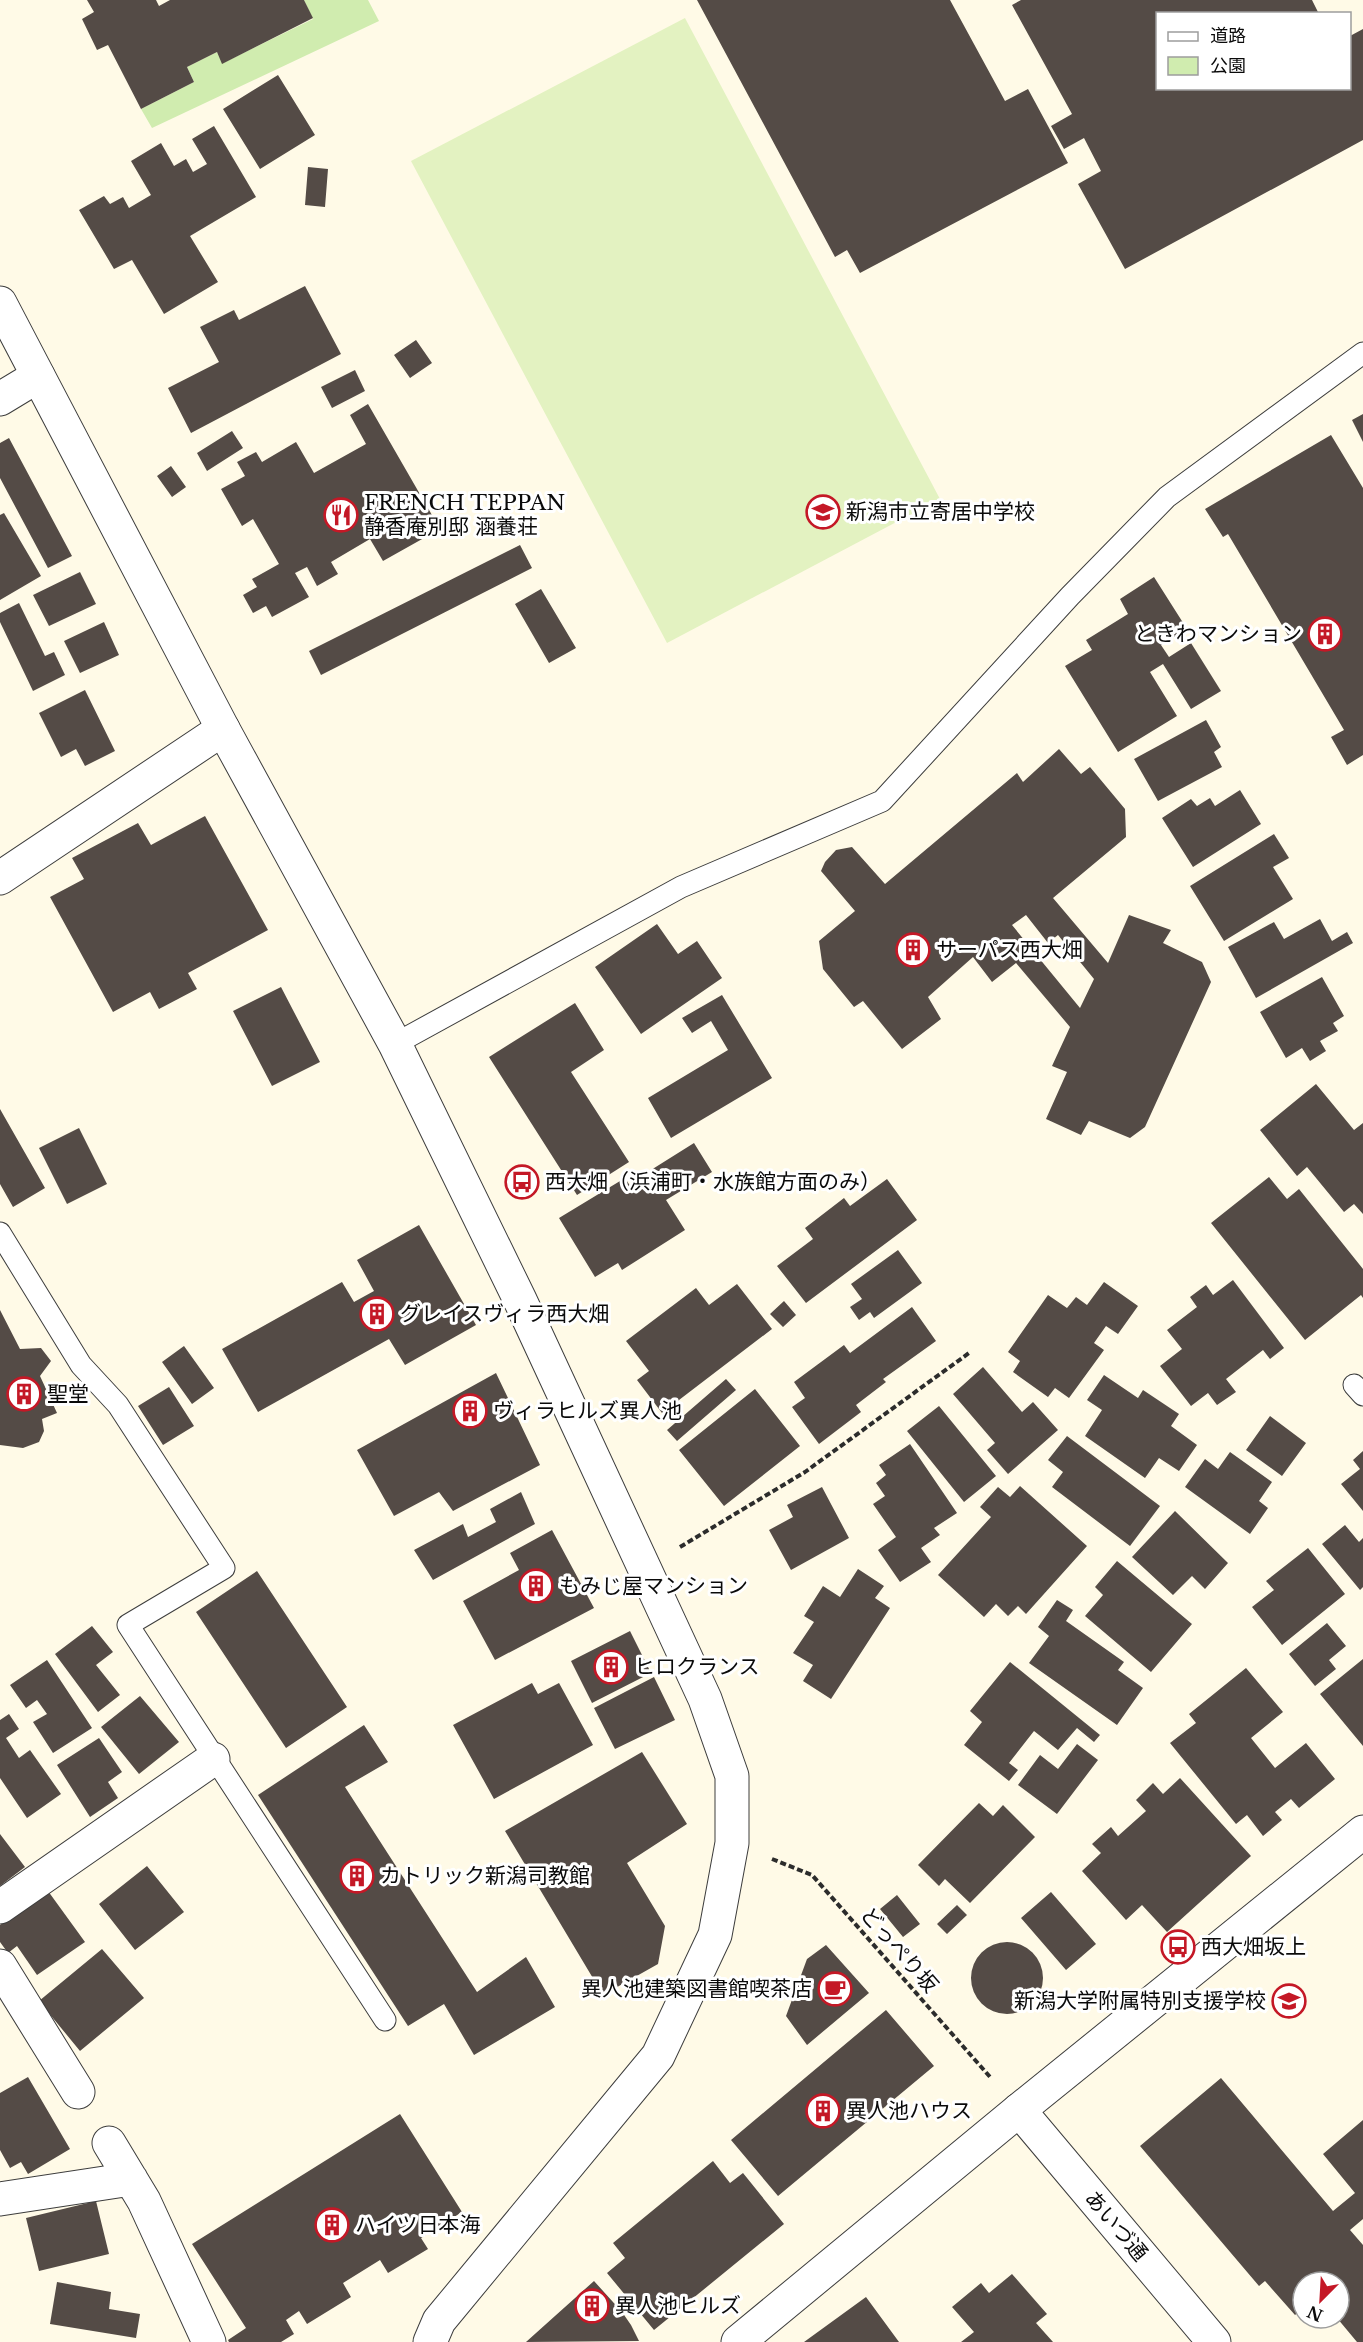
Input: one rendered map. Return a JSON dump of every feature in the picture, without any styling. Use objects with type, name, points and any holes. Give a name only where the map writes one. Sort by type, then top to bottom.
[{"type":"street","points":[[0,303],[223,729],[395,1044],[520,1300],[705,1699],[732,1776],[732,1843],[715,1935],[658,2056],[440,2321],[430,2342]]},
{"type":"street","points":[[0,399],[38,376]]},
{"type":"street","points":[[0,878],[223,729]]},
{"type":"street","points":[[0,1907],[213,1759]]},
{"type":"street","points":[[738,2342],[1019,2110],[1363,1832]]},
{"type":"street","points":[[0,1966],[78,2092]]},
{"type":"street","name":"あいづ通","points":[[1019,2110],[1214,2342]]},
{"type":"street","points":[[109,2143],[144,2201],[209,2342]]},
{"type":"street","points":[[0,2199],[131,2179]]},
{"type":"lane","points":[[395,1044],[681,887],[882,801],[1070,596],[1167,497],[1363,352]]},
{"type":"lane","points":[[0,1233],[81,1365],[118,1405],[224,1568],[128,1625],[213,1759],[386,2020]]},
{"type":"path","points":[[643,1568],[805,1472],[969,1353]]},
{"type":"path","name":"どっぺり坂","points":[[732,1843],[812,1875],[1019,2110]]},
{"type":"green space","points":[[304,0],[368,0],[379,21],[152,128],[141,109],[194,82],[187,67],[217,52],[223,63],[313,19]]},
{"type":"green space","points":[[685,18],[940,499],[667,643],[411,161]]},
{"type":"building","points":[[87,0],[156,0],[159,6],[170,0],[304,0],[313,18],[222,64],[217,52],[187,67],[194,82],[141,109],[108,45],[97,50],[82,19],[94,12]]},
{"type":"building","points":[[697,0],[950,0],[1005,101],[1028,89],[1068,163],[860,273],[847,250],[835,257]]},
{"type":"building","points":[[1021,0],[1312,0],[1318,12],[1156,12],[1156,90],[1351,90],[1351,35],[1363,29],[1363,140],[1125,269],[1078,184],[1101,171],[1084,138],[1064,149],[1051,126],[1072,114],[1012,5]]},
{"type":"building","points":[[278,75],[315,135],[260,169],[223,109]]},
{"type":"building","points":[[214,126],[256,197],[190,236],[218,282],[164,314],[132,260],[114,269],[79,210],[104,196],[110,204],[123,197],[129,208],[151,195],[131,161],[161,143],[174,166],[186,159],[193,172],[207,164],[192,139]]},
{"type":"building","points":[[308,167],[328,169],[325,207],[305,205]]},
{"type":"building","points":[[305,286],[341,354],[191,433],[168,388],[219,362],[200,327],[234,310],[239,320]]},
{"type":"building","points":[[416,340],[432,363],[410,378],[394,355]]},
{"type":"building","points":[[355,370],[365,391],[332,408],[321,387]]},
{"type":"building","points":[[368,404],[440,529],[383,561],[370,539],[331,562],[338,574],[317,586],[307,567],[295,573],[309,597],[272,617],[266,606],[253,613],[243,595],[257,587],[252,579],[279,564],[253,519],[242,526],[221,489],[245,476],[237,462],[256,452],[262,462],[296,442],[314,473],[366,444],[350,415]]},
{"type":"building","points":[[1363,414],[1363,442],[1352,420]]},
{"type":"building","points":[[232,431],[243,448],[207,471],[197,453]]},
{"type":"building","name":"ときわマンション","points":[[1331,435],[1363,488],[1363,755],[1347,765],[1331,737],[1344,730],[1228,534],[1223,537],[1205,509]]},
{"type":"building","points":[[9,438],[72,556],[48,568],[0,478],[0,443]]},
{"type":"building","points":[[171,466],[186,487],[172,497],[157,476]]},
{"type":"building","points":[[4,513],[41,576],[0,600],[0,515]]},
{"type":"building","points":[[520,545],[532,568],[321,675],[309,651]]},
{"type":"building","points":[[80,572],[96,604],[49,626],[33,595]]},
{"type":"building","points":[[1154,577],[1187,629],[1161,645],[1169,657],[1191,643],[1221,691],[1191,709],[1163,664],[1150,672],[1177,716],[1118,752],[1065,666],[1092,650],[1086,640],[1128,614],[1120,599]]},
{"type":"building","points":[[541,589],[576,648],[549,663],[515,604]]},
{"type":"building","points":[[19,603],[45,656],[54,652],[65,675],[33,691],[0,622],[0,613]]},
{"type":"building","points":[[104,622],[119,655],[80,673],[64,641]]},
{"type":"building","points":[[85,690],[115,751],[85,766],[76,749],[61,757],[39,713]]},
{"type":"building","points":[[1206,720],[1221,747],[1214,752],[1222,767],[1158,801],[1134,759]]},
{"type":"building","name":"サーパス西大畑","points":[[1059,749],[1081,774],[1090,767],[1125,809],[1126,837],[1053,898],[1108,963],[1129,915],[1171,930],[1163,943],[1202,962],[1211,982],[1145,1127],[1130,1138],[1089,1121],[1081,1135],[1046,1119],[1067,1072],[1052,1066],[1070,1027],[1016,963],[992,982],[973,957],[928,997],[941,1019],[902,1049],[863,1001],[854,1007],[823,969],[819,941],[855,911],[821,871],[825,862],[836,850],[852,847],[885,884],[1017,773],[1023,782]],"holes":[[[1026,915],[1048,943],[1058,935],[1094,979],[1080,1008],[1012,925]]]},
{"type":"building","points":[[1240,790],[1261,824],[1193,867],[1162,818],[1191,799],[1197,806],[1210,798],[1215,806]]},
{"type":"building","points":[[205,816],[268,930],[188,973],[197,989],[159,1009],[150,992],[113,1012],[50,897],[84,879],[72,858],[138,823],[151,845]]},
{"type":"building","points":[[1274,834],[1289,858],[1273,867],[1293,899],[1224,941],[1190,886]]},
{"type":"building","points":[[1320,919],[1332,941],[1347,932],[1353,943],[1256,998],[1228,947],[1274,922],[1284,939]]},
{"type":"building","points":[[657,924],[678,954],[697,941],[722,978],[641,1034],[595,967]]},
{"type":"building","points":[[1322,977],[1344,1016],[1333,1023],[1338,1031],[1320,1041],[1326,1051],[1310,1061],[1302,1048],[1286,1058],[1260,1012]]},
{"type":"building","points":[[281,987],[320,1062],[272,1086],[233,1011]]},
{"type":"building","points":[[722,995],[772,1078],[671,1138],[648,1098],[728,1050],[711,1021],[692,1033],[682,1018]]},
{"type":"building","points":[[575,1003],[604,1050],[571,1072],[629,1162],[577,1195],[489,1057]]},
{"type":"building","points":[[1316,1084],[1354,1130],[1363,1123],[1363,1214],[1354,1204],[1344,1212],[1307,1167],[1297,1176],[1260,1130]]},
{"type":"building","points":[[0,1109],[45,1188],[13,1207],[0,1184]]},
{"type":"building","points":[[79,1128],[107,1184],[67,1204],[39,1148]]},
{"type":"building","points":[[694,1143],[712,1172],[666,1200],[685,1230],[622,1270],[618,1263],[595,1277],[559,1218],[625,1178],[634,1192],[656,1178],[651,1170]]},
{"type":"building","points":[[1269,1177],[1287,1199],[1299,1189],[1363,1269],[1363,1298],[1361,1295],[1305,1340],[1211,1223]]},
{"type":"building","points":[[887,1179],[917,1220],[806,1303],[777,1266],[813,1239],[805,1228],[844,1198],[850,1206]]},
{"type":"building","name":"グレイスヴィラ西大畑","points":[[419,1225],[476,1325],[405,1365],[389,1339],[258,1412],[222,1349],[342,1282],[354,1302],[374,1291],[357,1260]]},
{"type":"building","points":[[898,1250],[922,1283],[874,1318],[870,1312],[859,1320],[850,1307],[862,1299],[851,1284]]},
{"type":"building","points":[[1233,1280],[1284,1348],[1270,1359],[1263,1350],[1226,1379],[1236,1392],[1217,1405],[1208,1393],[1191,1406],[1160,1366],[1182,1349],[1167,1330],[1197,1307],[1190,1297],[1206,1285],[1213,1295]]},
{"type":"building","points":[[1104,1282],[1138,1306],[1118,1334],[1106,1326],[1094,1343],[1104,1350],[1069,1398],[1055,1388],[1048,1397],[1013,1372],[1020,1361],[1008,1352],[1048,1295],[1067,1308],[1076,1297],[1087,1305]]},
{"type":"building","points":[[737,1284],[772,1329],[662,1413],[637,1380],[649,1371],[626,1341],[696,1288],[709,1305]]},
{"type":"building","points":[[784,1301],[796,1315],[783,1327],[770,1314]]},
{"type":"building","points":[[912,1307],[936,1341],[883,1379],[886,1382],[856,1405],[861,1412],[819,1444],[792,1407],[805,1398],[794,1382],[844,1345],[850,1353]]},
{"type":"building","name":"聖堂","points":[[0,1310],[20,1349],[41,1348],[51,1361],[40,1376],[57,1413],[42,1419],[44,1431],[39,1442],[23,1448],[0,1445]]},
{"type":"building","points":[[184,1346],[214,1388],[192,1404],[162,1362]]},
{"type":"building","points":[[983,1367],[1022,1412],[1033,1402],[1058,1430],[1008,1474],[987,1450],[995,1443],[953,1394]]},
{"type":"building","name":"ヴィラヒルズ異人池","points":[[496,1373],[540,1465],[453,1511],[439,1492],[394,1516],[357,1450]]},
{"type":"building","points":[[1104,1375],[1138,1398],[1143,1390],[1179,1414],[1171,1426],[1197,1445],[1179,1471],[1159,1458],[1145,1478],[1085,1436],[1102,1410],[1087,1400]]},
{"type":"building","points":[[726,1379],[736,1390],[677,1441],[667,1430]]},
{"type":"building","points":[[169,1387],[194,1426],[163,1445],[138,1406]]},
{"type":"building","points":[[755,1389],[800,1446],[724,1506],[679,1450]]},
{"type":"building","points":[[939,1406],[996,1476],[964,1502],[907,1431]]},
{"type":"building","points":[[1270,1416],[1306,1443],[1282,1476],[1246,1450]]},
{"type":"building","points":[[1067,1436],[1160,1506],[1130,1546],[1052,1487],[1063,1472],[1048,1460]]},
{"type":"building","points":[[910,1444],[957,1513],[934,1528],[940,1535],[921,1548],[931,1562],[900,1582],[878,1550],[896,1537],[873,1504],[885,1496],[876,1483],[886,1475],[879,1465]]},
{"type":"building","points":[[1363,1451],[1363,1511],[1341,1484],[1360,1469],[1353,1460]]},
{"type":"building","points":[[1230,1452],[1272,1482],[1259,1501],[1268,1508],[1250,1534],[1185,1487],[1205,1459],[1218,1469]]},
{"type":"building","points":[[1020,1486],[1087,1546],[1026,1614],[1018,1606],[1008,1616],[996,1604],[984,1617],[938,1575],[991,1517],[980,1507],[998,1487],[1010,1497]]},
{"type":"building","points":[[822,1487],[849,1538],[791,1570],[769,1530],[793,1517],[787,1505]]},
{"type":"building","points":[[521,1492],[535,1524],[433,1580],[414,1550],[463,1524],[468,1537],[496,1522],[490,1509]]},
{"type":"building","points":[[1175,1511],[1228,1563],[1205,1589],[1192,1576],[1173,1595],[1132,1557]]},
{"type":"building","points":[[1345,1525],[1359,1542],[1363,1538],[1363,1587],[1360,1590],[1322,1544]]},
{"type":"building","name":"もみじ屋マンション","points":[[552,1530],[594,1608],[495,1660],[463,1601],[519,1570],[510,1553]]},
{"type":"building","points":[[1308,1548],[1345,1594],[1282,1645],[1252,1607],[1274,1590],[1266,1581]]},
{"type":"building","points":[[1117,1561],[1192,1624],[1151,1672],[1085,1616],[1103,1595],[1095,1587]]},
{"type":"building","points":[[858,1569],[884,1586],[875,1598],[890,1608],[831,1699],[803,1681],[813,1665],[793,1653],[814,1622],[804,1616],[823,1586],[840,1597]]},
{"type":"building","points":[[257,1571],[347,1707],[286,1748],[196,1612]]},
{"type":"building","points":[[1057,1600],[1073,1610],[1066,1621],[1124,1662],[1118,1670],[1143,1688],[1117,1725],[1029,1663],[1049,1636],[1038,1627]]},
{"type":"building","points":[[1327,1623],[1346,1646],[1329,1660],[1336,1669],[1315,1686],[1289,1654]]},
{"type":"building","points":[[92,1626],[113,1652],[96,1665],[120,1695],[98,1712],[55,1654]]},
{"type":"building","name":"ヒロクランス","points":[[630,1631],[651,1673],[592,1703],[571,1661]]},
{"type":"building","points":[[1363,1659],[1363,1746],[1320,1694]]},
{"type":"building","points":[[47,1660],[92,1728],[53,1753],[33,1722],[47,1714],[37,1700],[26,1708],[10,1685]]},
{"type":"building","points":[[1010,1662],[1100,1735],[1094,1742],[1077,1728],[1058,1750],[1034,1731],[1009,1763],[1018,1770],[1009,1781],[964,1745],[982,1722],[970,1711]]},
{"type":"building","points":[[1246,1668],[1283,1712],[1251,1738],[1275,1768],[1306,1743],[1335,1779],[1299,1808],[1291,1799],[1275,1812],[1282,1820],[1263,1836],[1247,1815],[1236,1824],[1170,1743],[1196,1723],[1189,1714]]},
{"type":"building","points":[[654,1677],[675,1720],[615,1749],[594,1708]]},
{"type":"building","points":[[532,1683],[538,1694],[559,1683],[593,1745],[494,1799],[453,1725]]},
{"type":"building","points":[[140,1696],[179,1742],[139,1774],[101,1727]]},
{"type":"building","points":[[9,1714],[19,1729],[6,1738],[19,1758],[30,1750],[61,1794],[27,1818],[0,1778],[0,1720]]},
{"type":"building","name":"カトリック新潟司教館","points":[[364,1725],[388,1762],[345,1787],[477,1992],[526,1957],[555,2007],[474,2055],[444,2004],[408,2026],[258,1795]]},
{"type":"building","points":[[99,1738],[122,1772],[108,1782],[118,1798],[90,1817],[57,1765]]},
{"type":"building","points":[[1077,1744],[1098,1760],[1057,1814],[1018,1785],[1040,1755],[1058,1769]]},
{"type":"building","points":[[642,1752],[687,1824],[627,1863],[665,1926],[658,1964],[603,1995],[505,1831]]},
{"type":"building","points":[[1180,1778],[1251,1856],[1167,1932],[1142,1905],[1126,1920],[1082,1871],[1101,1853],[1092,1844],[1111,1827],[1118,1836],[1146,1811],[1136,1800],[1153,1783],[1163,1794]]},
{"type":"building","points":[[979,1803],[993,1816],[1003,1805],[1035,1837],[970,1903],[945,1879],[939,1886],[918,1865]]},
{"type":"building","points":[[0,1834],[25,1867],[0,1886]]},
{"type":"building","points":[[147,1866],[184,1912],[135,1950],[99,1904]]},
{"type":"building","points":[[48,1891],[85,1942],[37,1975],[17,1946],[8,1953],[0,1942],[0,1925]]},
{"type":"building","points":[[1051,1892],[1096,1944],[1066,1970],[1021,1918]]},
{"type":"building","points":[[897,1895],[920,1924],[903,1937],[880,1909]]},
{"type":"building","points":[[957,1905],[967,1915],[947,1934],[937,1924]]},
{"type":"building","points":[[1007,1942],[1027,1948],[1037,1958],[1043,1978],[1037,1998],[1027,2008],[1007,2014],[987,2008],[977,1998],[971,1978],[977,1958],[987,1948]]},
{"type":"building","points":[[826,1945],[869,1993],[807,2045],[786,2016],[807,1959]]},
{"type":"building","points":[[102,1949],[144,1998],[80,2051],[39,2001]]},
{"type":"building","name":"異人池ハウス","points":[[886,2010],[934,2066],[778,2196],[731,2140]]},
{"type":"building","points":[[28,2077],[70,2149],[28,2174],[21,2162],[10,2168],[0,2150],[0,2093]]},
{"type":"building","points":[[1221,2078],[1333,2211],[1355,2193],[1323,2154],[1363,2120],[1363,2219],[1350,2230],[1363,2245],[1363,2342],[1357,2342],[1347,2330],[1351,2330],[1351,2270],[1291,2270],[1291,2310],[1265,2281],[1259,2286],[1140,2146]]},
{"type":"building","name":"ハイツ日本海","points":[[400,2114],[462,2212],[421,2238],[428,2249],[388,2273],[380,2260],[343,2283],[351,2297],[307,2324],[299,2311],[286,2320],[294,2334],[281,2342],[229,2342],[228,2340],[246,2328],[192,2244]]},
{"type":"building","points":[[713,2161],[730,2183],[743,2173],[784,2224],[654,2330],[607,2273],[625,2258],[613,2243]]},
{"type":"building","points":[[96,2201],[109,2254],[39,2271],[26,2218]]},
{"type":"building","points":[[1012,2274],[1047,2314],[1036,2323],[1053,2342],[961,2342],[974,2332],[952,2307],[981,2283],[989,2293]]},
{"type":"building","name":"異人池ヒルズ","points":[[594,2281],[622,2312],[639,2341],[526,2342]]},
{"type":"building","points":[[57,2282],[111,2292],[109,2309],[140,2314],[136,2338],[50,2324]]},
{"type":"building","points":[[866,2297],[899,2342],[804,2342]]},
{"type":"place","name":"新潟市立寄居中学校","points":[[823,512]]},
{"type":"place","name":"FRENCH TEPPAN 静香庵別邸 涵養荘","points":[[341,515]]},
{"type":"place","name":"ときわマンション","points":[[1325,634]]},
{"type":"place","name":"サーパス西大畑","points":[[913,950]]},
{"type":"place","name":"西大畑（浜浦町・水族館方面のみ）","points":[[522,1182]]},
{"type":"place","name":"グレイスヴィラ西大畑","points":[[377,1314]]},
{"type":"place","name":"聖堂","points":[[24,1394]]},
{"type":"place","name":"ヴィラヒルズ異人池","points":[[470,1411]]},
{"type":"place","name":"もみじ屋マンション","points":[[536,1586]]},
{"type":"place","name":"ヒロクランス","points":[[611,1667]]},
{"type":"place","name":"カトリック新潟司教館","points":[[357,1876]]},
{"type":"place","name":"西大畑坂上","points":[[1178,1947]]},
{"type":"place","name":"異人池建築図書館喫茶店","points":[[835,1989]]},
{"type":"place","name":"新潟大学附属特別支援学校","points":[[1289,2001]]},
{"type":"place","name":"異人池ハウス","points":[[823,2111]]},
{"type":"place","name":"ハイツ日本海","points":[[332,2225]]},
{"type":"place","name":"異人池ヒルズ","points":[[592,2306]]}]
